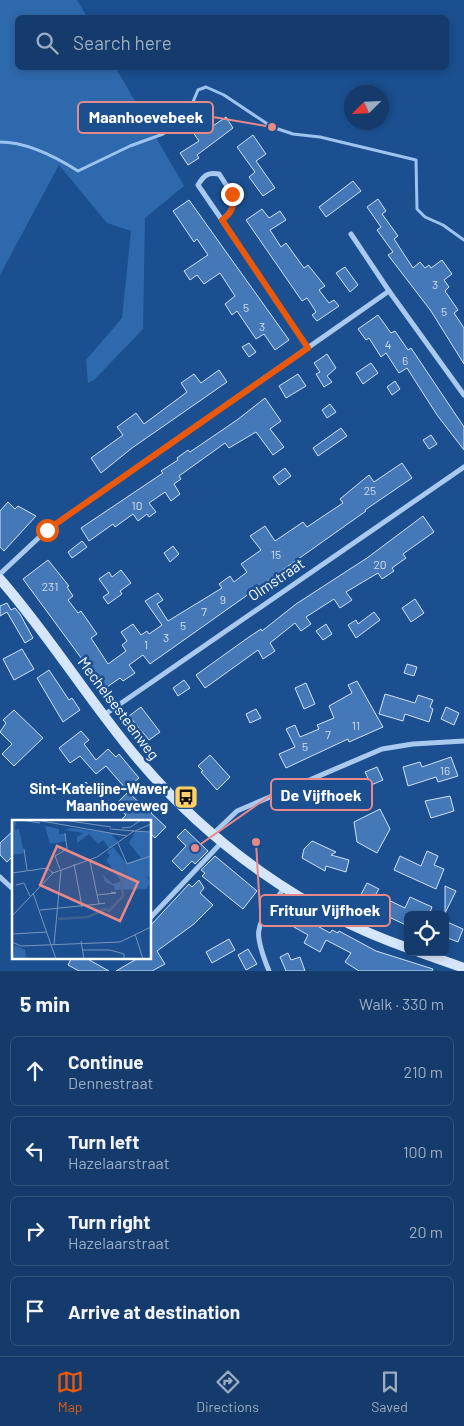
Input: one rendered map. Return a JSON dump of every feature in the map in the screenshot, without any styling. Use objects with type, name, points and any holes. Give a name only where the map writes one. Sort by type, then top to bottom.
[{"type":"main road","name":"Mechelsesteenweg","points":[[0,579],[32,615],[137,758],[173,798],[213,834],[285,887],[354,926],[378,938],[404,947]]},
{"type":"main road","points":[[430,956],[464,968]]},
{"type":"street","points":[[222,220],[230,214],[234,203],[232,194],[219,174],[210,173],[202,177],[198,184],[222,220],[308,348]]},
{"type":"street","points":[[351,234],[389,291],[464,395]]},
{"type":"street","points":[[0,574],[47,530],[389,291]]},
{"type":"street","name":"Olmstraat","points":[[104,715],[464,467]]},
{"type":"street","points":[[213,834],[237,811],[382,749],[413,744],[464,741]]},
{"type":"street","points":[[151,917],[222,841]]},
{"type":"street","points":[[0,876],[12,888]]},
{"type":"street","points":[[268,971],[257,943],[257,929],[285,887]]},
{"type":"shaded area","points":[[0,0],[77,0],[86,15],[15,15],[15,70],[117,70],[184,186],[145,218],[143,329],[95,379],[88,383],[86,360],[122,318],[131,231],[107,223],[59,165],[0,275]]},
{"type":"building","points":[[191,116],[200,129],[207,124],[210,128],[226,117],[233,128],[197,155],[199,158],[188,165],[180,153],[199,141],[190,128],[187,130],[181,122]]},
{"type":"building","points":[[253,135],[266,154],[256,161],[275,188],[263,196],[249,177],[255,172],[237,147]]},
{"type":"building","points":[[353,181],[361,191],[326,217],[319,207]]},
{"type":"building","points":[[378,199],[386,211],[382,214],[398,236],[394,239],[413,268],[420,262],[425,268],[429,265],[431,268],[442,260],[452,274],[444,280],[449,287],[445,291],[458,310],[454,313],[464,328],[464,364],[431,311],[388,255],[393,252],[377,230],[381,227],[367,207]]},
{"type":"building","points":[[189,200],[289,340],[275,350],[264,334],[256,339],[237,311],[232,315],[225,304],[235,296],[220,273],[204,284],[197,275],[190,280],[184,271],[208,255],[197,239],[194,242],[173,211]]},
{"type":"building","points":[[262,209],[269,218],[280,211],[286,220],[270,230],[281,247],[286,243],[304,268],[308,265],[325,286],[319,290],[329,303],[334,300],[339,306],[317,321],[312,315],[316,312],[307,298],[302,301],[246,220]]},
{"type":"building","points":[[345,267],[358,285],[350,292],[336,273]]},
{"type":"building","points":[[378,315],[391,333],[395,331],[408,350],[411,348],[464,427],[464,450],[437,415],[407,368],[399,373],[386,353],[381,357],[369,338],[366,340],[358,329]]},
{"type":"building","points":[[249,343],[256,352],[249,357],[242,347]]},
{"type":"building","points":[[327,354],[336,368],[327,376],[332,382],[324,387],[316,374],[320,372],[314,363]]},
{"type":"building","points":[[371,363],[378,373],[363,384],[356,373]]},
{"type":"building","points":[[219,370],[227,382],[132,448],[101,473],[91,458],[123,435],[117,427],[136,413],[144,424],[187,392],[181,383],[194,374],[201,383]]},
{"type":"building","points":[[298,374],[306,386],[286,398],[279,386]]},
{"type":"building","points":[[395,381],[400,389],[392,395],[387,387]]},
{"type":"building","points":[[265,398],[281,421],[270,429],[284,447],[273,455],[256,432],[229,448],[225,443],[179,476],[181,479],[174,484],[180,494],[171,501],[165,492],[149,503],[156,512],[149,517],[147,514],[138,521],[133,514],[115,527],[113,524],[89,541],[81,528],[163,473],[161,471],[178,460],[177,458],[188,450],[190,452],[237,420]]},
{"type":"building","points":[[330,404],[336,412],[327,418],[322,410]]},
{"type":"building","points":[[341,428],[347,436],[318,456],[313,448]]},
{"type":"building","points":[[431,435],[437,444],[429,449],[423,440]]},
{"type":"building","points":[[402,463],[412,478],[150,664],[143,655],[129,665],[135,673],[123,681],[120,678],[104,689],[23,579],[48,560],[69,586],[67,587],[73,596],[68,600],[78,613],[81,611],[97,634],[91,638],[108,664],[126,651],[122,645],[127,641],[121,632],[133,624],[141,635],[147,631],[149,634],[162,625],[145,601],[158,593],[163,600],[157,604],[168,621],[222,588],[219,584],[230,576],[234,582],[247,572],[241,564],[261,550],[250,536],[265,526],[275,541],[303,522],[307,527],[343,503],[340,499],[369,475],[374,482]]},
{"type":"building","points":[[285,468],[291,476],[279,485],[273,477]]},
{"type":"building","points":[[8,502],[15,509],[18,506],[36,516],[4,551],[0,547],[0,511]]},
{"type":"building","points":[[423,516],[434,532],[403,554],[406,558],[392,568],[394,571],[382,579],[378,573],[346,592],[352,600],[340,608],[334,599],[306,617],[311,624],[301,631],[295,623],[270,643],[275,651],[263,659],[258,650],[205,688],[196,675],[261,629],[262,631],[296,604],[367,558]]},
{"type":"building","points":[[82,541],[87,547],[72,558],[68,552]]},
{"type":"building","points":[[173,546],[179,554],[170,562],[164,553]]},
{"type":"building","points":[[121,570],[131,583],[120,591],[122,594],[108,604],[103,597],[109,593],[99,579],[109,572],[112,577]]},
{"type":"building","points":[[415,599],[424,613],[411,622],[402,608]]},
{"type":"building","points":[[7,603],[11,610],[15,608],[20,614],[33,638],[25,643],[7,612],[0,616],[0,606]]},
{"type":"building","points":[[374,612],[380,620],[356,638],[348,625],[356,620],[358,624]]},
{"type":"building","points":[[326,624],[332,634],[323,640],[316,631]]},
{"type":"building","points":[[22,649],[34,669],[14,680],[3,659]]},
{"type":"building","points":[[407,664],[417,667],[414,676],[404,673]]},
{"type":"building","points":[[49,670],[69,700],[72,698],[80,710],[63,722],[37,678]]},
{"type":"building","points":[[184,680],[190,688],[178,696],[173,688]]},
{"type":"building","points":[[357,681],[383,727],[349,742],[348,739],[286,768],[279,754],[295,747],[286,729],[295,725],[300,737],[319,729],[317,725],[334,718],[329,706],[352,693],[348,685]]},
{"type":"building","points":[[306,683],[315,704],[304,709],[295,688]]},
{"type":"building","points":[[385,694],[415,703],[418,695],[433,700],[430,707],[433,709],[429,722],[405,714],[403,721],[379,714]]},
{"type":"building","points":[[141,707],[160,732],[149,740],[129,716]]},
{"type":"building","points":[[446,707],[459,713],[454,725],[441,719]]},
{"type":"building","points":[[256,709],[261,718],[250,723],[246,714]]},
{"type":"building","points":[[14,710],[43,738],[14,766],[2,754],[12,744],[0,732],[6,723],[3,720]]},
{"type":"building","points":[[81,731],[89,740],[84,744],[96,760],[108,749],[116,757],[119,754],[139,778],[126,789],[106,766],[96,774],[80,756],[70,763],[59,748]]},
{"type":"building","points":[[210,755],[230,777],[217,790],[198,766]]},
{"type":"building","points":[[451,757],[458,776],[438,782],[436,777],[408,786],[403,767],[420,762],[422,767]]},
{"type":"building","points":[[377,767],[383,780],[371,785],[365,772]]},
{"type":"building","points":[[86,782],[92,789],[84,795],[79,788]]},
{"type":"building","points":[[128,792],[145,808],[148,804],[154,810],[151,813],[166,827],[155,838],[151,834],[151,820],[121,820],[126,815],[115,805]]},
{"type":"building","points":[[450,796],[454,811],[431,818],[425,801]]},
{"type":"building","points":[[380,809],[390,829],[377,853],[357,842],[354,822]]},
{"type":"building","points":[[185,829],[208,851],[195,864],[192,861],[182,871],[172,861],[186,846],[177,837]]},
{"type":"building","points":[[12,832],[12,857],[7,862],[0,855],[0,843]]},
{"type":"building","points":[[312,841],[336,852],[331,855],[349,860],[346,872],[326,866],[325,871],[302,858],[304,849]]},
{"type":"building","points":[[427,851],[438,856],[434,865],[444,869],[436,889],[394,870],[400,856],[421,866]]},
{"type":"building","points":[[215,856],[257,891],[243,909],[202,876],[205,873],[201,870]]},
{"type":"building","points":[[199,880],[204,888],[200,893],[213,905],[194,924],[157,951],[165,964],[152,971],[116,971],[138,958],[151,958],[151,925],[189,884],[192,887]]},
{"type":"building","points":[[367,883],[379,889],[376,894],[405,908],[410,897],[432,907],[430,911],[404,911],[404,924],[357,902]]},
{"type":"building","points":[[445,886],[456,891],[445,911]]},
{"type":"building","points":[[284,900],[303,911],[301,913],[316,921],[314,924],[330,933],[332,930],[338,933],[339,931],[376,951],[433,969],[432,971],[359,971],[345,962],[351,953],[326,940],[320,952],[304,943],[308,935],[287,923],[289,919],[277,912]]},
{"type":"building","points":[[449,923],[463,929],[458,942],[449,939]]},
{"type":"building","points":[[229,939],[235,950],[212,963],[206,952]]},
{"type":"building","points":[[248,949],[257,964],[246,970],[238,955]]},
{"type":"building","points":[[288,953],[291,960],[300,957],[305,971],[286,971],[280,957]]},
{"type":"building","points":[[72,958],[86,958],[109,971],[79,971],[68,965]]},
{"type":"waterway","points":[[0,142],[31,147],[78,171],[130,146],[163,134],[187,116],[198,90],[206,87],[224,95],[272,127],[293,134],[320,137],[416,160],[417,209],[425,217],[443,225],[464,240]]},
{"type":"place","name":"Maanhoevebeek","points":[[272,127]]},
{"type":"place","name":"Sint-Katelijne-Waver Maanhoeveweg","points":[[186,797]]},
{"type":"place","name":"Frituur Vijfhoek","points":[[256,842]]},
{"type":"place","name":"De Vijfhoek","points":[[195,848]]},
{"type":"route","points":[[47,530],[308,348],[222,220],[230,214],[234,203],[232,194]]}]
